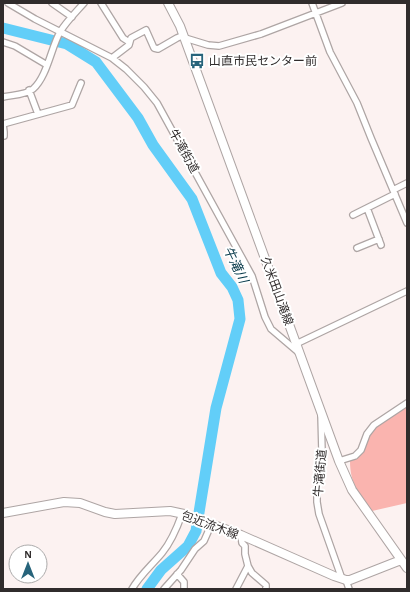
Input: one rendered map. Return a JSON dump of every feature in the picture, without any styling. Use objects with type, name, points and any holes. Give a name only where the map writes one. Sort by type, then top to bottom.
[{"type":"street","name":"牛滝街道","points":[[8,3],[60,33],[112,58],[126,69],[144,87],[157,103],[252,276],[265,317],[271,329],[300,354]]},
{"type":"street","points":[[52,3],[72,17]]},
{"type":"street","points":[[3,97],[33,89],[47,65],[60,33],[84,3]]},
{"type":"street","points":[[100,3],[123,38],[129,42]]},
{"type":"street","name":"久米田山滝線","points":[[168,3],[177,18],[339,461],[352,490],[404,559],[407,568]]},
{"type":"street","points":[[312,3],[330,52],[355,97],[407,223]]},
{"type":"street","points":[[112,58],[128,45],[131,38],[146,30],[154,48],[158,49],[177,38],[184,37],[208,45],[219,46],[316,14],[342,3]]},
{"type":"street","points":[[3,42],[15,46],[47,65]]},
{"type":"street","points":[[4,136],[3,124],[72,105],[81,83]]},
{"type":"street","points":[[29,90],[38,114]]},
{"type":"street","points":[[353,215],[407,183]]},
{"type":"street","points":[[357,248],[380,242],[367,208]]},
{"type":"street","points":[[296,344],[407,291]]},
{"type":"street","points":[[339,461],[355,456],[361,450],[367,434],[374,425],[407,403]]},
{"type":"street","name":"牛滝街道","points":[[321,411],[322,452],[317,478],[317,502],[319,514],[346,585]]},
{"type":"street","name":"包近流木線","points":[[3,513],[56,502],[72,502],[115,514],[170,511],[186,515],[241,535],[346,585]]},
{"type":"street","points":[[132,589],[162,553],[186,515]]},
{"type":"street","points":[[164,589],[187,562],[195,549],[204,541],[209,524]]},
{"type":"street","points":[[241,535],[242,543],[245,546],[248,566],[252,573],[266,585],[266,589]]},
{"type":"street","points":[[346,585],[355,578],[404,559]]},
{"type":"street","points":[[236,589],[248,566]]},
{"type":"street","points":[[177,574],[184,582],[184,589]]},
{"type":"shaded area","points":[[407,406],[407,503],[372,511],[356,488],[350,469],[350,461],[357,457],[374,428]]},
{"type":"waterway","name":"牛滝川","points":[[3,28],[67,44],[96,62],[138,118],[153,145],[192,199],[221,273],[232,287],[238,300],[240,319],[216,408],[196,531],[188,546],[161,570],[147,589]]},
{"type":"place","name":"山直市民センター前","points":[[197,61]]}]
